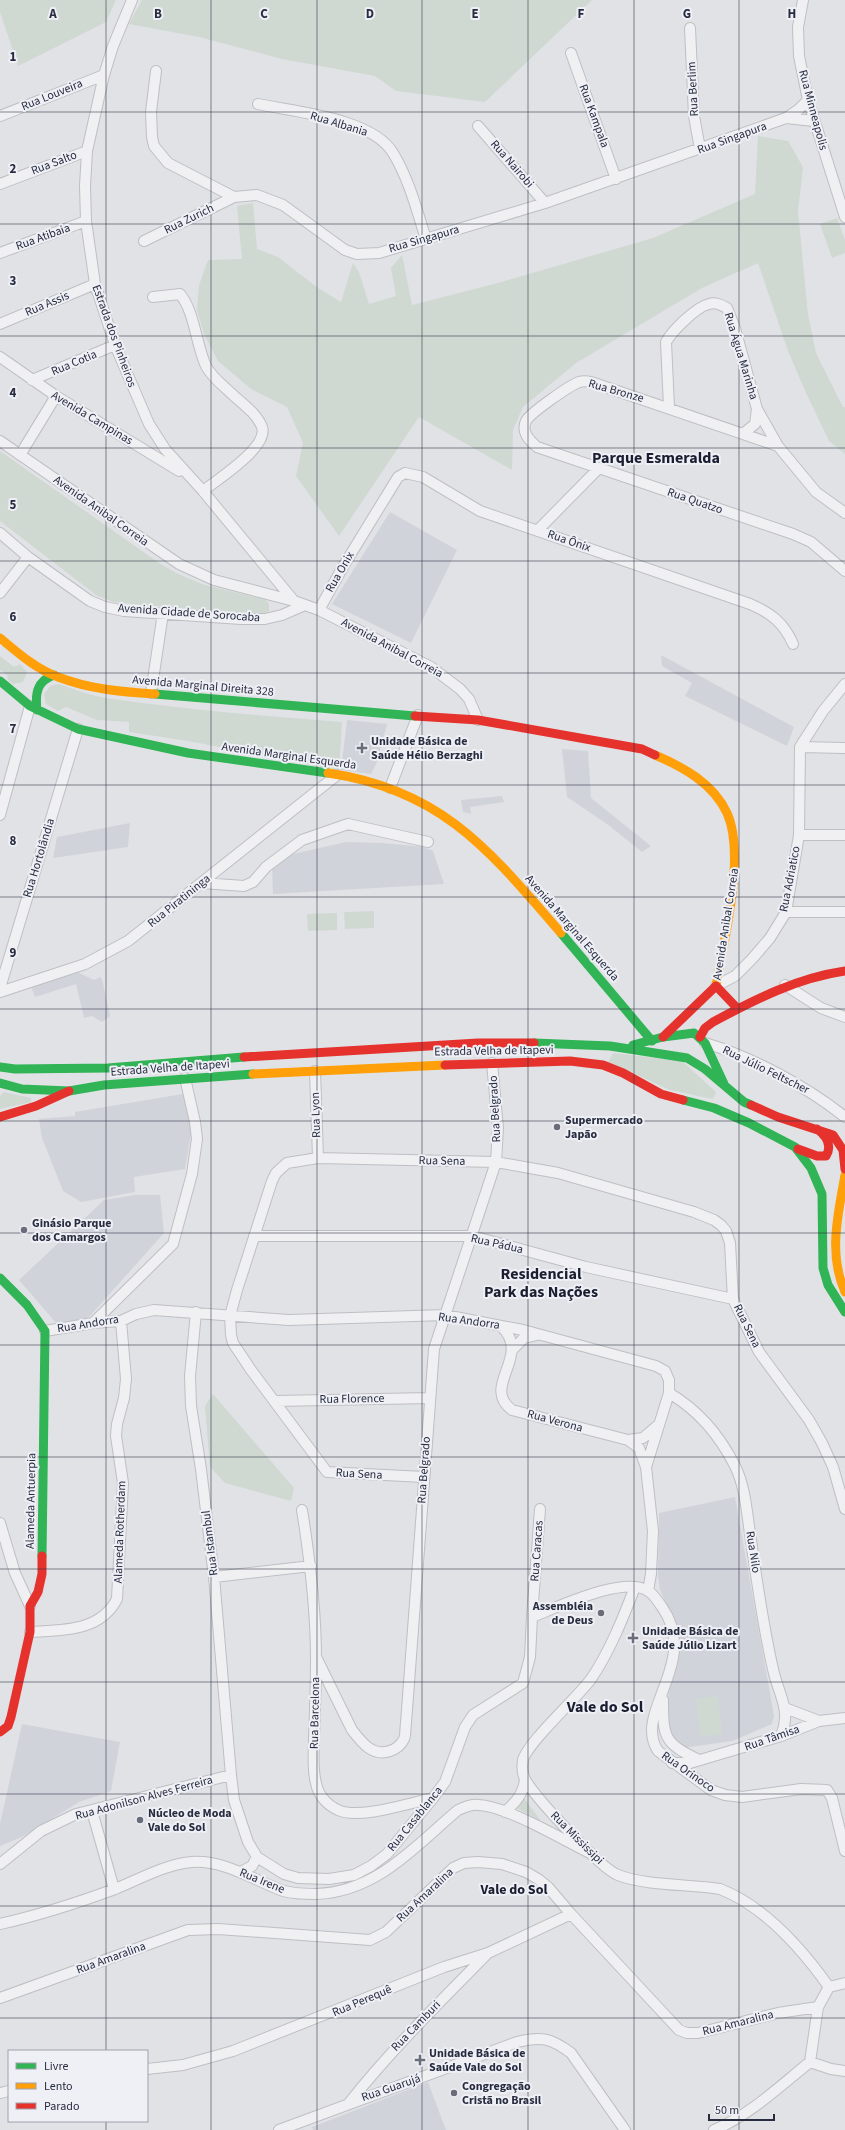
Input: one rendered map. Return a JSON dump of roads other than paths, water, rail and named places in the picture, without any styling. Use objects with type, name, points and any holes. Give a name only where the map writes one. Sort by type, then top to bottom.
[{"type":"main road","name":"Avenida Marginal Direita 328","points":[[0,638],[28,660],[54,675],[104,690],[152,693],[343,711],[478,720]]},
{"type":"main road","points":[[28,660],[33,675]]},
{"type":"main road","points":[[34,708],[36,690],[39,682],[54,675]]},
{"type":"main road","name":"Avenida Marginal Esquerda","points":[[0,681],[34,708],[78,729],[188,753],[360,778],[390,788],[421,801],[444,815],[480,843],[555,925],[652,1041]]},
{"type":"main road","points":[[12,690],[25,687]]},
{"type":"main road","name":"Avenida Anibal Correia","points":[[478,720],[642,749],[682,766],[710,789],[727,813],[734,839],[735,860],[716,986]]},
{"type":"main road","points":[[703,1040],[705,1028],[738,1008],[785,985],[818,975],[845,970]]},
{"type":"main road","points":[[716,986],[738,1008]]},
{"type":"main road","name":"Rua Adriatico","points":[[663,1037],[716,986]]},
{"type":"main road","points":[[622,1047],[690,1032],[703,1040],[727,1089]]},
{"type":"main road","name":"Estrada Velha de Itapevi","points":[[0,1067],[15,1069],[108,1068],[314,1052],[478,1043],[569,1043],[622,1047],[687,1058],[705,1068],[727,1089],[744,1102],[778,1117],[833,1134],[840,1140],[845,1154],[845,1169]]},
{"type":"main road","name":"Estrada Velha de Itapevi","points":[[1,1085],[22,1089],[69,1091],[104,1085],[185,1078],[404,1066],[570,1061],[603,1065],[623,1073],[661,1094],[714,1108],[748,1123],[795,1147],[811,1168],[822,1194],[823,1268],[828,1285],[845,1312]]},
{"type":"main road","points":[[1,1085],[31,1076],[95,1074],[102,1073],[108,1068]]},
{"type":"main road","points":[[0,1117],[36,1106],[69,1091]]},
{"type":"main road","points":[[795,1147],[817,1158],[826,1155],[829,1150],[826,1136],[814,1127]]},
{"type":"main road","points":[[845,1175],[834,1248],[840,1283],[845,1292]]},
{"type":"main road","points":[[0,1278],[27,1305],[45,1331]]},
{"type":"main road","name":"Alameda Antuerpia","points":[[0,1732],[8,1726],[11,1717],[30,1632],[30,1606],[38,1592],[42,1574],[45,1331]]},
{"type":"street","name":"Estrada dos Pinheiros","points":[[132,0],[113,46],[104,75],[87,151],[85,186],[86,221],[95,284],[115,345],[149,424],[165,449],[203,491],[294,601]]},
{"type":"street","name":"Rua Minneapolis","points":[[803,0],[798,27],[799,56],[808,100],[845,217]]},
{"type":"street","name":"Rua Berlim","points":[[690,28],[694,116],[700,149]]},
{"type":"street","name":"Rua Kampala","points":[[571,53],[616,179]]},
{"type":"street","points":[[156,71],[151,121],[154,146],[168,163],[234,197]]},
{"type":"street","name":"Rua Louveira","points":[[0,116],[104,75]]},
{"type":"street","name":"Rua Singapura","points":[[234,197],[257,195],[283,205],[345,250],[357,254],[379,252],[545,203],[616,179],[786,118],[798,110],[808,100]]},
{"type":"street","name":"Rua Albania","points":[[258,104],[345,123],[368,130],[380,139],[393,152],[426,239]]},
{"type":"street","name":"Rua Singapura","points":[[786,118],[814,121]]},
{"type":"street","name":"Rua Nairobi","points":[[478,126],[545,203]]},
{"type":"street","name":"Rua Salto","points":[[0,184],[87,151]]},
{"type":"street","name":"Rua Zurich","points":[[144,241],[234,197]]},
{"type":"street","name":"Rua Atibaia","points":[[0,253],[86,221]]},
{"type":"street","name":"Rua Assis","points":[[0,324],[95,284]]},
{"type":"street","points":[[153,297],[177,293],[183,297],[206,365],[212,374],[257,418],[262,427],[262,440],[254,450],[203,491]]},
{"type":"street","name":"Rua Água Marinha","points":[[669,407],[666,342],[671,333],[695,312],[708,304],[717,303],[727,308],[731,316],[757,409],[778,446],[816,492],[845,513]]},
{"type":"street","name":"Rua Cotia","points":[[32,380],[115,345]]},
{"type":"street","name":"Avenida Campinas","points":[[0,357],[56,396],[187,475]]},
{"type":"street","name":"Rua Bronze","points":[[537,447],[525,434],[526,419],[553,398],[580,381],[591,382],[669,407],[778,446]]},
{"type":"street","points":[[20,455],[56,396]]},
{"type":"street","points":[[744,433],[755,424],[757,409]]},
{"type":"street","name":"Avenida Anibal Correia","points":[[0,441],[179,564],[214,580],[294,601],[319,610],[431,667],[469,699],[478,720]]},
{"type":"street","name":"Rua Quatzo","points":[[537,447],[598,469],[793,534],[811,542],[845,571]]},
{"type":"street","points":[[538,530],[598,469]]},
{"type":"street","name":"Rua Ônix","points":[[362,534],[398,477],[405,473],[422,477],[480,511],[717,591],[761,608],[780,622],[793,644]]},
{"type":"street","name":"Avenida Cidade de Sorocaba","points":[[0,533],[28,557],[90,602],[124,611],[241,619],[264,619],[282,615],[305,605]]},
{"type":"street","name":"Rua Onix","points":[[319,610],[362,534]]},
{"type":"street","points":[[0,593],[28,557]]},
{"type":"street","points":[[152,693],[163,613]]},
{"type":"street","points":[[800,747],[823,711],[845,684]]},
{"type":"street","points":[[0,815],[34,708]]},
{"type":"street","points":[[390,788],[418,715]]},
{"type":"street","name":"Rua Hortolândia","points":[[0,988],[78,729]]},
{"type":"street","points":[[800,747],[845,748]]},
{"type":"street","name":"Rua Adriatico","points":[[716,986],[735,976],[752,959],[770,938],[786,912],[798,835],[800,747]]},
{"type":"street","name":"Rua Piratininga","points":[[0,992],[85,964],[111,952],[128,941],[337,775]]},
{"type":"street","points":[[202,882],[244,886],[253,882],[266,867],[302,840],[348,824],[428,842]]},
{"type":"street","points":[[798,835],[845,835]]},
{"type":"street","points":[[786,912],[845,912]]},
{"type":"street","points":[[785,985],[821,1008],[845,1017]]},
{"type":"street","name":"Rua Júlio Feltscher","points":[[703,1040],[806,1088],[845,1116]]},
{"type":"street","name":"Rua Belgrado","points":[[316,1657],[352,1730],[360,1740],[376,1752],[387,1752],[396,1749],[404,1739],[406,1723],[434,1349],[496,1162],[498,1128],[492,1063]]},
{"type":"street","name":"Rua Lyon","points":[[315,1071],[318,1158]]},
{"type":"street","points":[[93,1323],[173,1244],[192,1174],[197,1139],[195,1122],[185,1078]]},
{"type":"street","name":"Rua Sena","points":[[424,1477],[327,1472],[233,1343],[229,1326],[230,1316],[254,1236],[276,1173],[287,1163],[318,1158],[496,1162],[558,1172],[694,1212],[721,1224],[730,1243],[733,1299],[759,1352],[809,1420],[822,1443],[833,1467],[845,1509]]},
{"type":"street","name":"Rua Pádua","points":[[254,1236],[472,1236],[586,1267],[733,1299]]},
{"type":"street","name":"Rua Andorra","points":[[45,1331],[93,1323],[120,1321],[136,1314],[154,1310],[289,1320],[445,1316],[501,1326],[656,1366],[665,1370],[669,1380],[669,1393],[646,1467],[654,1531],[652,1574],[648,1591]]},
{"type":"street","name":"Rua Istambul","points":[[196,1312],[190,1376],[191,1406],[214,1577],[231,1775]]},
{"type":"street","name":"Alameda Rotherdam","points":[[30,1632],[74,1629],[85,1626],[104,1616],[112,1609],[117,1599],[123,1483],[116,1430],[126,1379],[120,1321]]},
{"type":"street","points":[[501,1326],[510,1334],[512,1350]]},
{"type":"street","points":[[512,1350],[524,1338],[538,1335]]},
{"type":"street","name":"Rua Verona","points":[[512,1350],[501,1393],[505,1405],[512,1410],[628,1440]]},
{"type":"street","name":"Rua Nilo","points":[[669,1393],[688,1405],[706,1424],[721,1441],[736,1467],[744,1495],[763,1619],[773,1671],[785,1708],[786,1726],[781,1736]]},
{"type":"street","name":"Rua Florence","points":[[275,1400],[430,1398]]},
{"type":"street","points":[[628,1440],[643,1438],[649,1435],[660,1422]]},
{"type":"street","points":[[628,1440],[639,1448],[646,1467]]},
{"type":"street","name":"Rua Caracas","points":[[532,1617],[540,1509]]},
{"type":"street","name":"Rua Barcelona","points":[[302,1510],[310,1566],[316,1657],[314,1765],[316,1784],[320,1794],[327,1803],[339,1810],[351,1814],[365,1813],[433,1798]]},
{"type":"street","points":[[0,1523],[15,1573],[30,1606]]},
{"type":"street","points":[[214,1577],[310,1566]]},
{"type":"street","points":[[505,1812],[522,1794],[525,1780],[522,1772],[526,1753],[593,1676],[609,1648],[636,1586]]},
{"type":"street","points":[[532,1617],[608,1590],[636,1586],[648,1591]]},
{"type":"street","name":"Rua Orinoco","points":[[648,1591],[655,1597],[671,1622],[675,1647],[663,1692],[651,1728],[651,1736],[658,1751],[672,1763],[711,1790],[725,1795],[742,1797],[801,1789],[827,1790],[832,1798],[845,1851]]},
{"type":"street","name":"Rua Casablanca","points":[[257,1858],[284,1874],[298,1878],[322,1880],[354,1875],[371,1866],[387,1854],[445,1782],[465,1727],[473,1715],[523,1683],[530,1657],[532,1617]]},
{"type":"street","points":[[663,1692],[663,1719],[667,1738],[674,1747],[699,1760],[698,1774],[700,1782]]},
{"type":"street","points":[[785,1708],[819,1721]]},
{"type":"street","name":"Rua Tâmisa","points":[[672,1763],[690,1763],[781,1736],[819,1721],[845,1718]]},
{"type":"street","points":[[231,1775],[234,1800],[248,1842],[257,1858],[252,1866],[241,1872]]},
{"type":"street","name":"Rua Adonilson Alves Ferreira","points":[[0,1864],[41,1831],[76,1814],[231,1775]]},
{"type":"street","name":"Rua Mississipi","points":[[525,1780],[546,1807],[592,1854],[617,1875],[634,1879],[720,1889],[733,1894],[747,1903],[784,1934],[811,1961],[829,1987]]},
{"type":"street","name":"Rua Irene","points":[[0,1924],[38,1915],[114,1889],[181,1863],[206,1863],[241,1872],[282,1891],[308,1894],[326,1893],[353,1888],[373,1880],[458,1810],[467,1806],[479,1805],[505,1812],[592,1854]]},
{"type":"street","points":[[92,1811],[114,1889]]},
{"type":"street","points":[[387,1854],[396,1862]]},
{"type":"street","name":"Rua Amaralina","points":[[0,1998],[188,1930],[218,1929],[370,1940],[386,1932],[453,1868],[464,1863],[478,1862],[502,1864],[526,1872],[548,1887],[571,1914],[679,2030],[688,2033],[698,2033],[778,2013],[818,2007]]},
{"type":"street","name":"Rua Perequê","points":[[148,2069],[183,2065],[233,2052],[444,1966],[488,1953],[571,1914]]},
{"type":"street","name":"Rua Camburi","points":[[349,2103],[375,2070],[412,2029],[488,1953]]},
{"type":"street","points":[[714,2130],[727,2125],[748,2111],[810,2062],[818,2007],[829,1987],[845,1983]]},
{"type":"street","name":"Rua Guarujá","points":[[279,2130],[517,2042],[534,2038],[547,2039],[559,2044],[572,2053],[625,2130]]},
{"type":"street","points":[[810,2062],[831,2069],[845,2071]]},
{"type":"place","name":"Unidade Básica de Saúde Hélio Berzaghi","points":[[362,748]]},
{"type":"place","name":"Supermercado Japão","points":[[557,1127]]},
{"type":"place","name":"Ginásio Parque dos Camargos","points":[[24,1230]]},
{"type":"place","name":"Assembléia de Deus","points":[[601,1613]]},
{"type":"place","name":"Unidade Básica de Saúde Júlio Lizart","points":[[633,1638]]},
{"type":"place","name":"Núcleo de Moda Vale do Sol","points":[[140,1820]]},
{"type":"place","name":"Unidade Básica de Saúde Vale do Sol","points":[[420,2060]]},
{"type":"place","name":"Congregação Cristã no Brasil","points":[[454,2093]]},
{"type":"district","name":"Parque Esmeralda","points":[[656,458]]},
{"type":"district","name":"Residencial Park das Nações","points":[[541,1283]]},
{"type":"district","name":"Vale do Sol","points":[[605,1707]]},
{"type":"district","name":"Vale do Sol","points":[[514,1890]]}]
